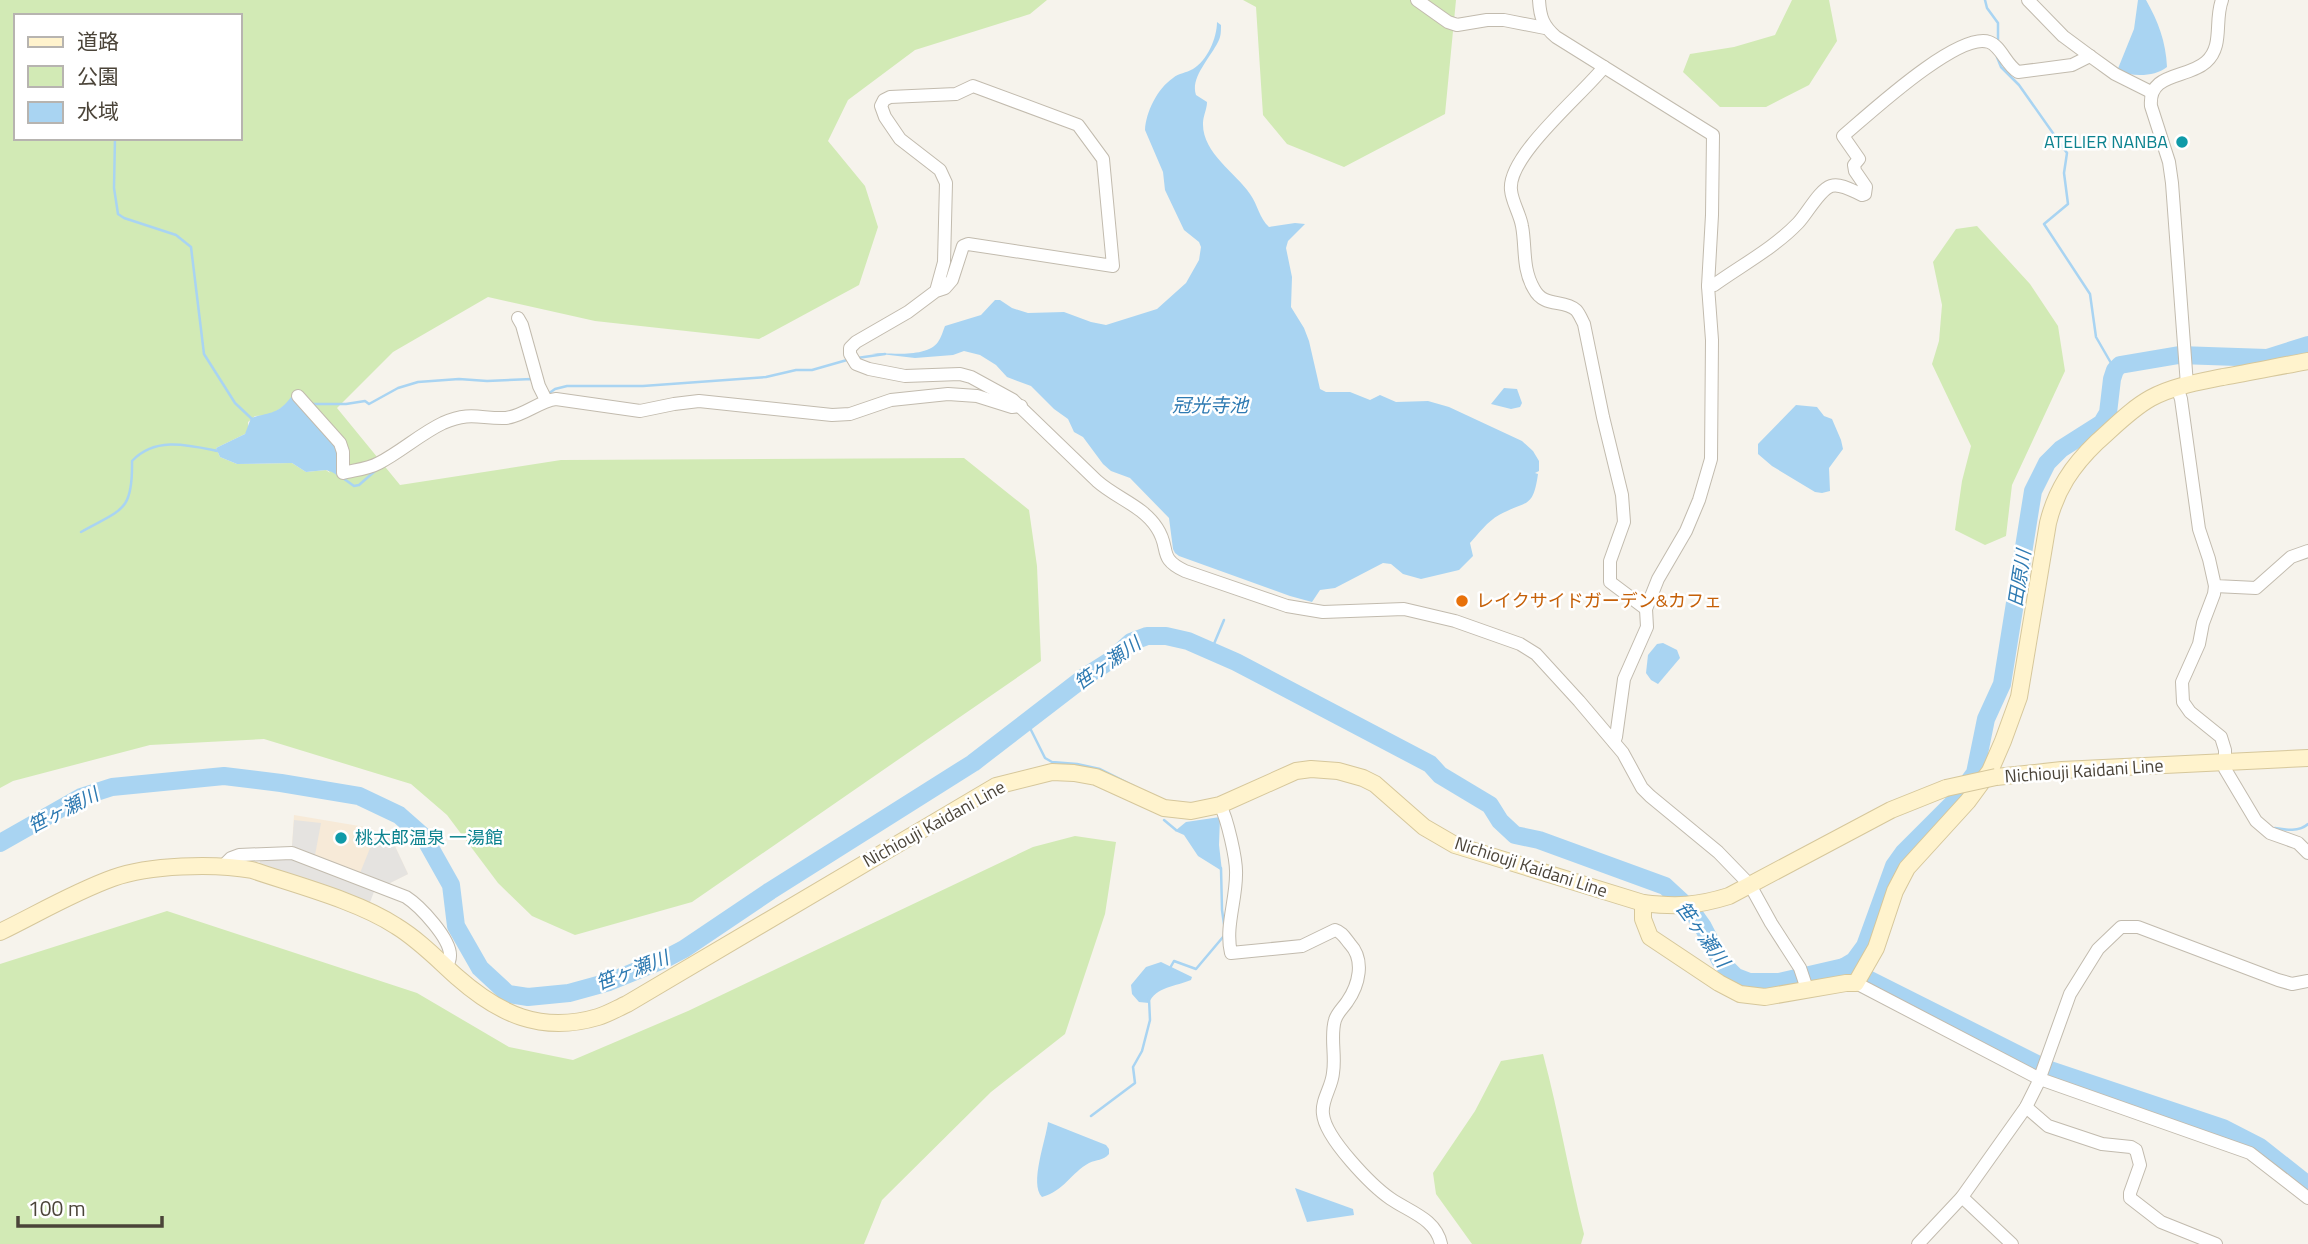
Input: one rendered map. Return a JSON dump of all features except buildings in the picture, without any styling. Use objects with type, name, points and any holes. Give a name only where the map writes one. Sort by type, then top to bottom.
[{"type":"main road","points":[[1643,903],[1643,919],[1650,937],[1740,994],[1765,996],[1806,987],[1846,983],[1859,977],[1876,948],[1895,891],[1907,868],[1968,802],[1990,771],[2003,741],[2019,697],[2048,523],[2054,500],[2066,477],[2085,454],[2130,413],[2151,398],[2182,386],[2308,360]]},
{"type":"main road","name":"Nichiouji Kaidani Line","points":[[0,932],[97,885],[129,873],[197,865],[224,865],[252,870],[363,909],[394,924],[419,942],[477,995],[498,1009],[545,1023],[570,1022],[598,1017],[639,997],[996,786],[1052,772],[1096,777],[1164,807],[1191,811],[1220,805],[1296,771],[1311,768],[1338,771],[1375,784],[1424,827],[1455,845],[1643,903],[1673,907],[1702,904],[1728,896],[1891,810],[1946,788],[1996,777],[2062,770],[2308,758]]},
{"type":"street","points":[[1417,0],[1448,22],[1457,25],[1504,20],[1545,28],[1713,135],[1708,286],[1712,340],[1711,459],[1699,500],[1686,531],[1658,579],[1646,608],[1647,627],[1624,679],[1614,742]]},
{"type":"street","points":[[1539,0],[1540,16],[1545,28]]},
{"type":"street","points":[[2028,0],[2063,36],[2115,74],[2151,92]]},
{"type":"street","points":[[2151,92],[2166,80],[2200,67],[2211,57],[2218,41],[2222,0]]},
{"type":"street","points":[[1708,286],[1714,285],[1782,237],[1830,186],[1842,186],[1862,195],[1866,194],[1866,187],[1855,171],[1854,165],[1859,159],[1843,136],[1923,69],[1945,55],[1967,43],[1981,40],[1996,47],[2011,68],[2018,72],[2072,65],[2090,56]]},
{"type":"street","points":[[1604,67],[1538,136],[1515,169],[1510,188],[1522,226],[1528,277],[1535,293],[1549,302],[1576,310],[1584,324],[1622,495],[1624,522],[1610,561],[1610,582],[1646,608]]},
{"type":"street","points":[[936,290],[943,262],[946,183],[940,170],[894,132],[881,106],[884,100],[890,97],[956,94],[973,86],[1078,125],[1103,159],[1113,266],[968,244],[960,251],[952,280],[945,288],[936,290],[908,312],[850,348],[850,354],[856,364],[905,376],[960,374],[984,383],[1013,400],[1106,489],[1144,512],[1158,529],[1164,541],[1165,553],[1174,566],[1287,606],[1323,612],[1404,609],[1455,621],[1520,643],[1536,654],[1614,742],[1642,788],[1718,852],[1750,885],[1800,968],[1806,987]]},
{"type":"street","points":[[2151,92],[2151,106],[2169,162],[2172,183],[2185,354],[2181,399],[2199,529],[2215,586],[2199,644],[2185,675],[2182,690],[2186,708],[2221,737],[2229,776],[2256,821],[2270,833],[2298,843],[2308,853]]},
{"type":"street","points":[[518,318],[542,402]]},
{"type":"street","points":[[298,396],[340,443],[343,472],[379,464],[425,431],[455,419],[474,415],[507,418],[542,402],[556,399],[640,411],[699,401],[832,415],[850,414],[891,400],[948,394],[977,396],[1012,407],[1021,407]]},
{"type":"street","points":[[2215,586],[2256,587],[2291,557],[2308,551]]},
{"type":"street","points":[[1220,805],[1237,873],[1229,935],[1231,953],[1302,946],[1335,930],[1356,950],[1360,963],[1357,980],[1334,1022],[1333,1076],[1323,1105],[1324,1121],[1335,1143],[1380,1190],[1429,1222],[1439,1236],[1440,1244]]},
{"type":"street","points":[[224,865],[239,855],[292,853],[406,897],[430,918],[448,948],[450,956],[446,967]]},
{"type":"street","points":[[1918,1244],[1962,1197],[2026,1107],[2070,994],[2098,949],[2121,927],[2138,927],[2278,981],[2292,984],[2308,981]]},
{"type":"street","points":[[1859,977],[2040,1076],[2250,1153],[2308,1198]]},
{"type":"street","points":[[2026,1107],[2048,1126],[2102,1144],[2136,1150],[2140,1164],[2130,1198],[2161,1222],[2216,1244]]},
{"type":"street","points":[[1962,1197],[2012,1244]]},
{"type":"shaded area","points":[[294,815],[371,828],[392,840],[408,874],[388,884],[292,846]]},
{"type":"shaded area","points":[[294,820],[321,823],[315,855],[292,846]]},
{"type":"shaded area","points":[[377,831],[392,840],[408,874],[388,884],[360,873]]},
{"type":"shaded area","points":[[262,856],[288,857],[375,889],[369,905],[259,864]]},
{"type":"green space","points":[[0,0],[1047,0],[1030,14],[915,50],[848,100],[828,141],[865,186],[878,227],[859,285],[759,339],[595,321],[488,297],[393,352],[337,408],[400,485],[561,460],[964,458],[1029,510],[1037,566],[1041,661],[692,902],[575,935],[532,916],[498,883],[447,815],[411,784],[264,739],[150,745],[13,781],[0,788]],"holes":[[[285,405],[330,473],[326,470],[306,472],[292,463],[237,464],[220,457],[216,448],[245,434],[248,422],[255,416],[271,415]]]},
{"type":"green space","points":[[1243,0],[1456,0],[1445,114],[1344,167],[1287,144],[1263,115],[1256,7]]},
{"type":"green space","points":[[1792,0],[1829,0],[1837,41],[1809,85],[1766,107],[1720,107],[1683,72],[1690,54],[1734,47],[1775,35]]},
{"type":"green space","points":[[1977,226],[2030,284],[2058,326],[2065,371],[2012,485],[2006,536],[1985,545],[1955,530],[1962,481],[1971,446],[1932,364],[1939,341],[1942,305],[1933,262],[1956,229]]},
{"type":"green space","points":[[1075,836],[1116,842],[1105,914],[1065,1034],[991,1092],[882,1200],[864,1244],[0,1244],[0,964],[167,911],[417,993],[509,1047],[573,1060],[688,1011],[1033,847]]},
{"type":"green space","points":[[1543,1054],[1584,1234],[1581,1244],[1472,1244],[1436,1194],[1433,1173],[1475,1111],[1501,1061]]},
{"type":"water","points":[[2138,0],[2146,0],[2161,32],[2167,67],[2144,75],[2117,71],[2134,29]]},
{"type":"water","name":"冠光寺池","points":[[1217,22],[1221,25],[1220,38],[1198,75],[1195,88],[1196,95],[1207,102],[1203,120],[1204,134],[1214,153],[1250,194],[1269,227],[1305,224],[1288,241],[1286,248],[1292,277],[1291,307],[1309,341],[1320,389],[1326,392],[1350,392],[1370,400],[1380,395],[1396,402],[1428,401],[1449,407],[1522,441],[1539,461],[1531,499],[1487,524],[1470,543],[1473,556],[1459,570],[1421,579],[1403,574],[1391,564],[1383,563],[1335,588],[1320,590],[1312,602],[1179,556],[1173,549],[1169,518],[1130,478],[1111,471],[1103,464],[1083,437],[1074,432],[1068,419],[1031,386],[1007,377],[996,365],[980,355],[964,351],[953,355],[915,358],[872,353],[908,354],[933,347],[945,326],[981,315],[995,300],[1028,313],[1064,312],[1106,325],[1157,309],[1186,283],[1199,260],[1201,247],[1199,242],[1184,230],[1165,190],[1163,172],[1145,130],[1150,109],[1162,88],[1175,76],[1198,65],[1207,55]]},
{"type":"water","points":[[1504,388],[1517,389],[1522,403],[1520,407],[1511,409],[1491,404]]},
{"type":"water","points":[[294,397],[334,446],[338,454],[335,473],[326,470],[306,472],[292,463],[237,464],[220,457],[216,448],[245,434],[251,418],[277,410]]},
{"type":"water","points":[[1796,405],[1817,407],[1824,416],[1832,419],[1841,440],[1843,449],[1829,468],[1830,491],[1815,492],[1772,466],[1758,454],[1758,444]]},
{"type":"water","points":[[1663,643],[1677,650],[1680,658],[1658,684],[1646,673],[1648,655],[1657,644]]},
{"type":"water","points":[[1220,817],[1222,871],[1198,856],[1184,835],[1175,831],[1186,822]]},
{"type":"water","points":[[1161,962],[1192,977],[1191,980],[1161,990],[1149,1003],[1139,1002],[1132,994],[1131,985],[1146,967]]},
{"type":"water","points":[[1048,1122],[1106,1145],[1109,1154],[1089,1163],[1056,1191],[1042,1197],[1037,1182]]},
{"type":"water","points":[[1295,1188],[1353,1209],[1354,1215],[1307,1222]]},
{"type":"waterway","points":[[1985,0],[1987,8],[1998,23],[1998,41]]},
{"type":"waterway","points":[[1997,57],[2001,67],[2019,85],[2067,153],[2064,173],[2068,204],[2044,224],[2090,294],[2096,337],[2115,370]]},
{"type":"waterway","points":[[115,140],[114,188],[118,214],[176,235],[191,247],[204,354],[235,403],[252,419]]},
{"type":"waterway","name":"田原川","points":[[1844,967],[1854,961],[1865,946],[1894,866],[1904,852],[1953,803],[1975,773],[1986,719],[2002,684],[2033,491],[2047,463],[2061,449],[2102,423],[2108,413],[2115,370],[2120,365],[2179,355],[2267,358],[2308,345]]},
{"type":"waterway","points":[[857,358],[885,354]]},
{"type":"waterway","points":[[548,394],[567,386],[643,386],[766,377],[796,370],[812,370],[847,360]]},
{"type":"waterway","points":[[313,404],[365,401],[369,404],[398,388],[418,382],[459,379],[532,381]]},
{"type":"waterway","points":[[81,532],[122,507],[130,490],[132,461],[141,453],[151,448],[173,444],[218,451]]},
{"type":"waterway","points":[[333,471],[354,486],[375,471]]},
{"type":"waterway","points":[[1211,651],[1224,620]]},
{"type":"waterway","name":"笹ヶ瀬川","points":[[0,843],[81,797],[112,787],[224,776],[359,796],[399,815],[424,837],[451,885],[456,926],[480,968],[508,994],[528,997],[569,993],[609,982],[684,949],[770,891],[973,763],[1086,676],[1111,660],[1131,642],[1147,636],[1166,636],[1188,641],[1236,662],[1430,764],[1440,775],[1490,805],[1500,821],[1515,835],[1539,840],[1665,886],[1691,910],[1721,962],[1736,977],[1749,982],[1779,982],[1844,967],[2047,1069],[2223,1128],[2260,1147],[2308,1185]]},
{"type":"waterway","points":[[1027,722],[1045,758],[1052,762],[1100,769],[1134,786]]},
{"type":"waterway","points":[[1164,820],[1176,830]]},
{"type":"waterway","points":[[2275,828],[2297,829],[2308,824]]},
{"type":"waterway","points":[[1221,868],[1224,924]]},
{"type":"waterway","points":[[1170,968],[1174,961],[1196,969],[1223,937]]},
{"type":"waterway","points":[[1091,1116],[1135,1083],[1133,1067],[1142,1051],[1150,1020],[1149,998]]},
{"type":"place","name":"ATELIER NANBA","points":[[2182,142]]},
{"type":"place","name":"レイクサイドガーデン&カフェ","points":[[1462,601]]},
{"type":"place","name":"桃太郎温泉 一湯館","points":[[341,838]]}]
